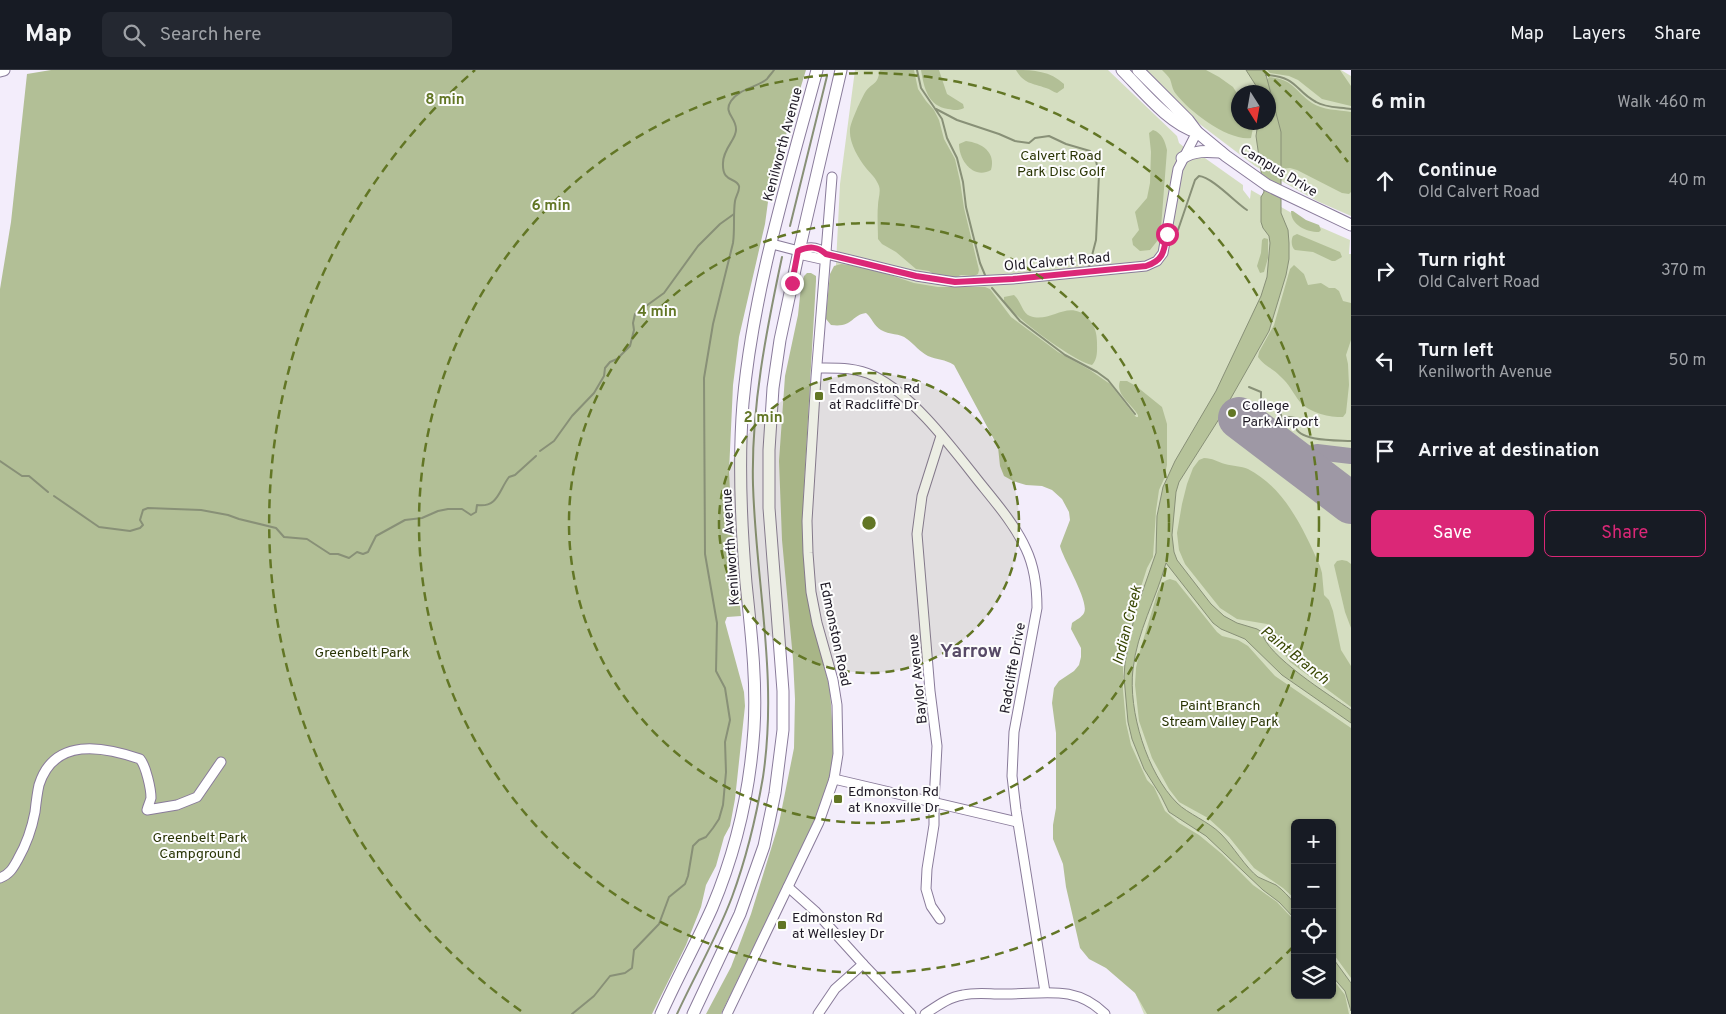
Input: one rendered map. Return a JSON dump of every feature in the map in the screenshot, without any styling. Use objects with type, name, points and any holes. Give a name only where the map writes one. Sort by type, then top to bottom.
[{"type":"main road","points":[[0,71],[4,70]]},
{"type":"main road","name":"Kenilworth Avenue","points":[[661,1014],[711,910],[724,878],[740,822],[750,771],[754,729],[755,682],[741,518],[744,401],[753,332],[772,244],[817,70]]},
{"type":"main road","points":[[693,1014],[746,899],[764,846],[775,794],[782,740],[784,692],[768,474],[773,388],[780,340],[798,251],[840,70]]},
{"type":"main road","name":"Campus Drive","points":[[1122,70],[1176,122],[1188,130],[1197,132]]},
{"type":"main road","name":"Campus Drive","points":[[1138,70],[1188,120],[1197,132],[1247,171],[1291,197],[1351,225]]},
{"type":"main road","points":[[1182,158],[1201,151],[1221,152]]},
{"type":"street","name":"Old Calvert Road","points":[[772,244],[798,251],[808,246],[820,249],[826,254],[916,276],[955,282],[1013,279],[1146,266],[1157,261],[1163,253],[1176,176],[1182,158],[1197,132]]},
{"type":"street","name":"Edmonston Road","points":[[727,1014],[818,822],[834,779],[838,754],[837,705],[833,680],[817,623],[811,592],[808,553],[808,486],[832,177]]},
{"type":"street","name":"Radcliffe Drive","points":[[818,368],[862,371],[882,380],[911,403],[968,468],[1011,524],[1025,546],[1032,564],[1035,577],[1037,608],[1014,732],[1012,761],[1014,794],[1045,992]]},
{"type":"street","name":"Baylor Avenue","points":[[940,919],[931,906],[926,889],[934,825],[937,746],[930,691],[917,534],[922,496],[941,436]]},
{"type":"street","points":[[0,878],[12,870],[21,853],[32,823],[38,788],[44,774],[52,763],[64,754],[78,749],[94,748],[140,759],[145,768],[151,799],[147,810],[176,805],[197,797],[221,762]]},
{"type":"street","points":[[834,779],[1018,822]]},
{"type":"street","points":[[788,887],[815,910],[911,1014]]},
{"type":"street","points":[[818,1014],[835,989],[863,964]]},
{"type":"street","points":[[925,1014],[947,1000],[963,995],[1045,992],[1060,992],[1079,996],[1094,1004],[1105,1014]]},
{"type":"green space","name":"Greenbelt Park","points":[[51,70],[806,70],[770,187],[765,224],[739,337],[733,385],[729,472],[732,528],[741,616],[727,617],[725,622],[744,692],[745,706],[735,799],[730,826],[724,837],[716,866],[706,885],[701,907],[686,945],[652,1014],[0,1014],[0,289],[11,222],[27,74]]},
{"type":"green space","name":"Paint Branch Stream Valley Park","points":[[855,70],[1108,70],[1177,136],[1179,143],[1196,157],[1202,156],[1243,185],[1243,190],[1250,199],[1251,190],[1304,220],[1350,240],[1351,1014],[1144,1014],[1062,814],[1111,612],[1076,417],[835,284],[840,184]]},
{"type":"green space","points":[[880,70],[914,70],[918,89],[939,120],[944,139],[955,159],[960,181],[964,208],[979,270],[978,274],[974,276],[961,275],[954,278],[916,269],[878,239],[879,186],[857,155],[851,140],[850,130],[854,116],[866,91],[876,81]]},
{"type":"green space","points":[[921,70],[939,70],[947,94],[963,104],[964,108],[952,110],[941,107],[931,100]]},
{"type":"green space","points":[[1016,70],[1035,71],[1053,76],[1064,84],[1064,88],[1056,93],[1047,88],[1032,84],[1025,81]]},
{"type":"green space","points":[[1145,70],[1341,70],[1351,76],[1351,216],[1317,201],[1255,166],[1193,119]]},
{"type":"green space","points":[[1162,70],[1206,70],[1231,86],[1231,130],[1253,130],[1251,138],[1232,135],[1200,117],[1176,94],[1170,79]]},
{"type":"green space","points":[[1267,70],[1340,70],[1351,86],[1351,106],[1322,99],[1298,80],[1289,76],[1270,73]]},
{"type":"green space","points":[[1269,77],[1278,78],[1289,83],[1306,99],[1316,105],[1351,112],[1351,192],[1349,194],[1342,193],[1297,170],[1290,168],[1279,169],[1276,129],[1276,85],[1268,85],[1267,80]]},
{"type":"green space","points":[[1153,130],[1163,138],[1167,150],[1161,228],[1158,240],[1150,250],[1140,251],[1133,245],[1132,239],[1139,230],[1135,212],[1147,198],[1150,183],[1151,152],[1149,133]]},
{"type":"green space","points":[[966,141],[982,146],[990,153],[991,170],[979,173],[969,167],[962,157],[959,144]]},
{"type":"green space","points":[[1291,211],[1319,225],[1321,230],[1314,232],[1300,227],[1296,224]]},
{"type":"green space","points":[[1297,234],[1340,252],[1342,257],[1332,261],[1313,252],[1295,250],[1292,245],[1292,239]]},
{"type":"green space","points":[[1264,238],[1268,239],[1268,258],[1264,272],[1260,273],[1257,266]]},
{"type":"green space","points":[[841,264],[866,267],[914,283],[938,287],[985,287],[990,289],[1011,317],[1058,352],[1110,384],[1136,417],[1138,415],[1120,391],[1120,381],[1127,381],[1136,386],[1162,407],[1167,424],[1167,465],[1159,490],[1153,557],[1147,568],[1132,615],[1123,661],[1126,723],[1131,745],[1147,780],[1154,787],[1165,811],[1222,854],[1253,885],[1277,902],[1291,917],[1291,999],[1336,999],[1336,983],[1345,995],[1349,1014],[1147,1014],[1135,993],[1106,968],[1089,959],[1080,948],[1066,887],[1063,864],[1053,839],[1056,808],[1056,733],[1052,703],[1054,688],[1059,681],[1074,671],[1079,665],[1081,648],[1071,629],[1072,623],[1084,613],[1085,607],[1080,590],[1060,546],[1070,520],[1069,512],[1062,499],[1052,490],[1042,486],[1026,485],[1004,476],[1000,466],[998,447],[954,365],[928,356],[904,337],[881,330],[866,313],[857,316],[844,325],[831,325],[826,319],[826,314],[830,274],[834,266]]},
{"type":"green space","points":[[1294,265],[1304,274],[1308,285],[1321,283],[1329,288],[1335,288],[1339,291],[1343,301],[1351,303],[1351,340],[1346,355],[1349,385],[1346,413],[1343,417],[1320,414],[1308,409],[1300,402],[1284,380],[1258,357],[1274,325],[1290,269]]},
{"type":"green space","points":[[807,273],[816,276],[816,281],[803,503],[803,545],[805,578],[812,619],[830,689],[834,753],[826,791],[806,840],[721,1014],[706,1014],[731,967],[751,914],[779,823],[794,748],[795,699],[793,659],[782,540],[779,461],[785,376],[798,315],[801,287],[804,276]]},
{"type":"green space","points":[[1014,295],[1025,312],[1030,316],[1038,318],[1073,310],[1081,312],[1088,318],[1096,333],[1097,351],[1094,363],[1092,365],[1072,356],[1019,317],[1004,301],[1004,297]]},
{"type":"green space","points":[[1204,458],[1248,469],[1261,477],[1283,499],[1300,524],[1320,566],[1324,595],[1329,600],[1333,611],[1341,650],[1351,666],[1351,707],[1290,662],[1280,648],[1272,627],[1267,624],[1237,619],[1220,608],[1185,564],[1179,550],[1177,533],[1182,504],[1193,468],[1199,460]]},
{"type":"green space","points":[[1342,560],[1351,564],[1351,628],[1345,612],[1334,565],[1337,561]]},
{"type":"green space","points":[[1167,580],[1176,581],[1217,632],[1222,636],[1238,640],[1248,646],[1275,676],[1351,728],[1351,978],[1336,957],[1336,819],[1291,819],[1291,895],[1254,868],[1229,837],[1208,818],[1179,802],[1169,789],[1152,758],[1139,721],[1135,685],[1136,668],[1157,594],[1160,587]]},
{"type":"shaded area","points":[[1246,70],[1263,70],[1269,85],[1256,85]]},
{"type":"shaded area","points":[[1276,113],[1281,132],[1281,213],[1288,230],[1289,243],[1286,275],[1269,331],[1219,419],[1179,482],[1176,492],[1172,535],[1174,552],[1177,560],[1211,604],[1224,616],[1262,632],[1274,652],[1286,663],[1351,710],[1351,723],[1282,675],[1245,639],[1221,629],[1213,623],[1166,563],[1138,642],[1132,686],[1137,722],[1142,740],[1157,775],[1166,790],[1182,807],[1221,834],[1258,877],[1284,891],[1291,899],[1291,915],[1206,836],[1169,812],[1144,769],[1132,739],[1128,722],[1124,677],[1135,613],[1156,553],[1157,516],[1163,487],[1175,461],[1216,391],[1261,296],[1267,277],[1270,243],[1269,236],[1261,222],[1261,197],[1264,192],[1256,136],[1257,130],[1276,130]]},
{"type":"shaded area","points":[[1336,962],[1351,983],[1351,1011],[1345,991],[1336,981]]},
{"type":"waterway","points":[[572,1014],[594,996],[610,976],[625,973],[632,968],[634,950],[659,924],[669,897],[685,884],[693,846],[699,840],[706,837],[713,828],[719,819],[723,805],[726,772],[725,742],[730,720],[725,688],[716,671],[717,623],[705,554],[704,378],[713,324],[733,243],[734,206],[739,188],[737,183],[727,177],[723,169],[725,153],[736,133],[734,121],[728,109],[731,101],[739,93],[763,82],[774,70]]},
{"type":"waterway","points":[[917,70],[921,88],[942,119],[947,138],[957,158],[963,182],[966,207],[980,263],[985,275]]},
{"type":"waterway","points":[[1266,75],[1290,81],[1320,104],[1351,109]]},
{"type":"waterway","points":[[790,226],[827,76]]},
{"type":"waterway","points":[[936,109],[957,120],[1015,141],[1029,143],[1035,138],[1049,136],[1066,144],[1090,151],[1096,161],[1099,174],[1096,240],[1089,267]]},
{"type":"waterway","points":[[1178,230],[1195,180],[1199,176],[1217,185],[1247,210]]},
{"type":"waterway","points":[[540,451],[554,441],[572,416],[594,393],[604,376],[605,368],[610,362],[617,359],[630,346],[635,314],[664,293],[698,246],[720,224],[734,214]]},
{"type":"waterway","points":[[677,1014],[713,941],[732,897],[750,838],[763,777],[768,703],[765,631],[753,485],[754,427],[770,313],[782,257]]},
{"type":"waterway","points":[[992,288],[1020,321],[1065,355],[1108,380],[1135,414]]},
{"type":"waterway","points":[[1249,387],[1261,392],[1261,405],[1267,406],[1273,403],[1279,407],[1282,419],[1285,421],[1289,417],[1295,418],[1295,426],[1304,435],[1311,438],[1351,441]]},
{"type":"waterway","points":[[54,496],[99,527],[130,531],[140,528],[143,525],[140,520],[143,510],[148,508],[201,510],[276,528],[284,537],[307,539],[330,554],[338,554],[349,558],[357,552],[363,554],[368,552],[376,536],[405,520],[422,518],[448,509],[462,509],[471,515],[476,512],[477,505],[489,504],[494,501],[509,477],[515,475],[536,456]]},
{"type":"waterway","points":[[0,461],[22,476],[29,476],[48,492]]},
{"type":"taxiway","points":[[1316,477],[1306,464],[1309,454],[1317,452],[1351,456]]},
{"type":"runway","points":[[1239,418],[1351,503]]},
{"type":"place","name":"Edmonston Rd at Radcliffe Dr","points":[[819,396]]},
{"type":"place","name":"College Park Airport","points":[[1232,413]]},
{"type":"place","name":"Edmonston Rd at Knoxville Dr","points":[[838,799]]},
{"type":"place","name":"Edmonston Rd at Wellesley Dr","points":[[782,925]]},
{"type":"district","name":"Yarrow","points":[[971,650]]},
{"type":"route","points":[[792,283],[798,251],[808,246],[820,249],[826,254],[916,276],[944,282],[965,282],[1146,266],[1161,257],[1167,234]]},
{"type":"park label","name":"Calvert Road Park Disc Golf","points":[[1061,164]]},
{"type":"park label","name":"Greenbelt Park Campground","points":[[200,846]]},
{"type":"water label","name":"Indian Creek","points":[[1127,625]]},
{"type":"water label","name":"Paint Branch","points":[[1295,655]]}]
